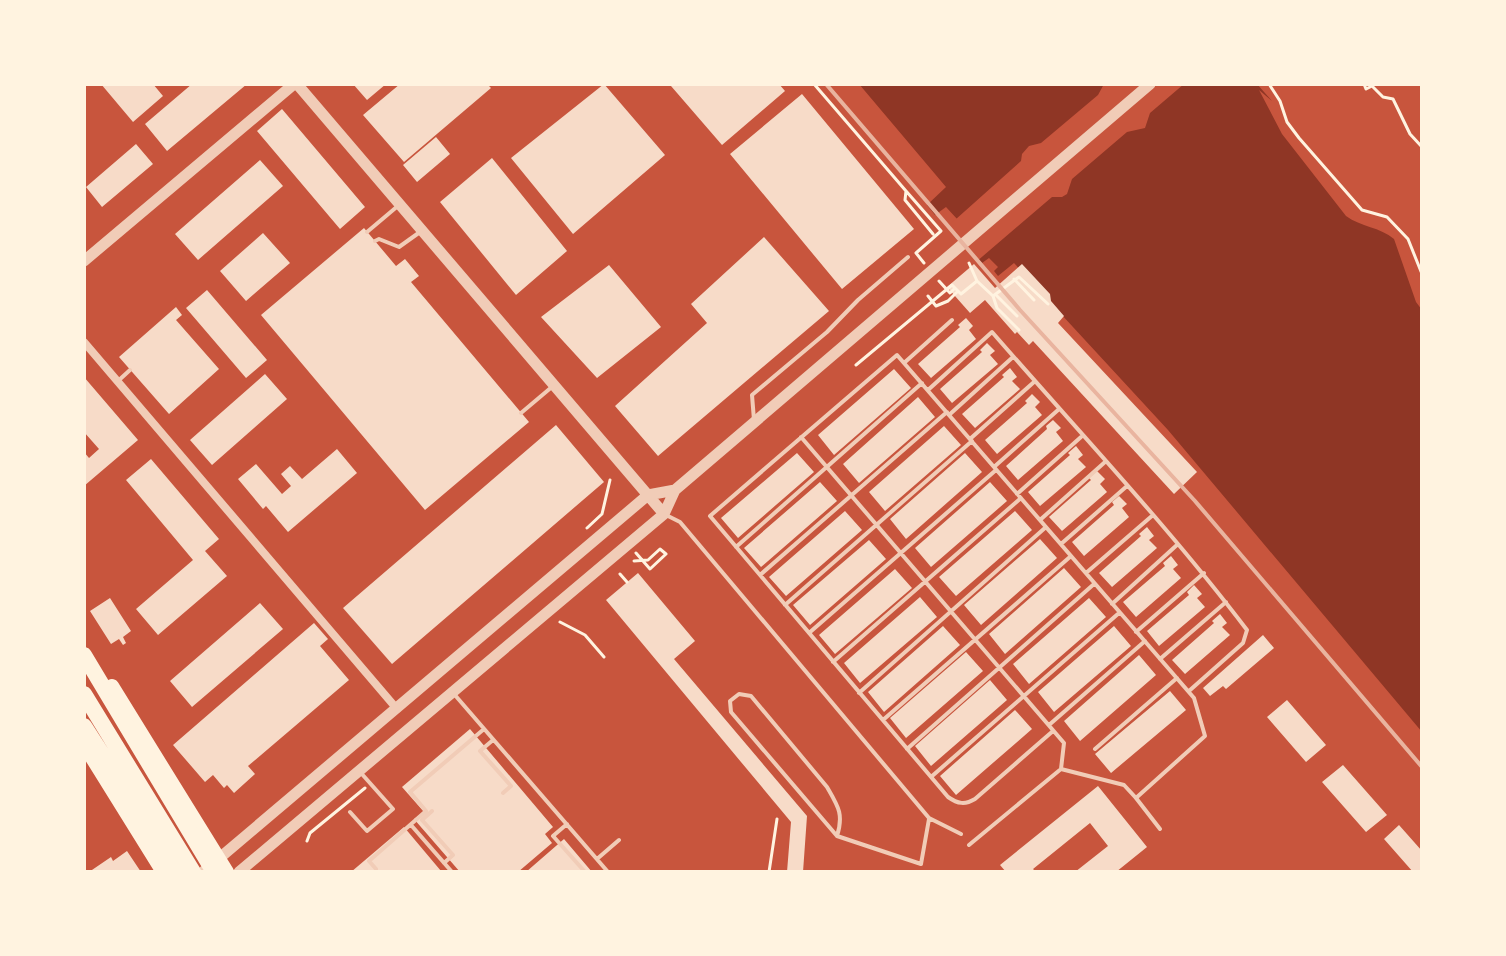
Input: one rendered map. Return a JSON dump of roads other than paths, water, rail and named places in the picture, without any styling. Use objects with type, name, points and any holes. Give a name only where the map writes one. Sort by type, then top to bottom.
[{"type":"highway","points":[[84,655],[220,867]]},
{"type":"highway","points":[[84,694],[193,872]]},
{"type":"highway","points":[[84,726],[178,872]]},
{"type":"main road","points":[[84,642],[220,867]]},
{"type":"main road","points":[[84,745],[163,872]]},
{"type":"street","points":[[84,261],[296,84],[664,514]]},
{"type":"street","points":[[239,872],[664,514],[675,490],[1150,84]]},
{"type":"street","points":[[84,342],[397,709]]},
{"type":"street","points":[[203,872],[220,867],[397,709],[648,495],[675,490]]},
{"type":"lane","points":[[367,232],[400,204]]},
{"type":"lane","points":[[375,241],[379,239],[399,247],[422,230]]},
{"type":"lane","points":[[754,423],[752,395],[827,332],[858,300],[908,257]]},
{"type":"lane","points":[[904,363],[952,320]]},
{"type":"lane","points":[[928,390],[992,332],[1204,573],[1247,630],[1247,636],[1189,692]]},
{"type":"lane","points":[[1053,731],[968,803],[957,804],[710,516],[897,355],[1194,698],[1205,736],[1136,798]]},
{"type":"lane","points":[[760,575],[1013,357]]},
{"type":"lane","points":[[118,381],[130,370]]},
{"type":"lane","points":[[785,605],[1034,382]]},
{"type":"lane","points":[[736,547],[922,383]]},
{"type":"lane","points":[[521,413],[554,385]]},
{"type":"lane","points":[[809,633],[1059,410]]},
{"type":"lane","points":[[801,437],[1064,743],[1061,769],[969,845]]},
{"type":"lane","points":[[833,662],[1082,437]]},
{"type":"lane","points":[[1040,520],[1105,462]]},
{"type":"lane","points":[[1061,544],[1127,486]]},
{"type":"lane","points":[[664,514],[680,522],[929,818],[961,834]]},
{"type":"lane","points":[[1086,573],[1153,515]]},
{"type":"lane","points":[[859,693],[1046,527]]},
{"type":"lane","points":[[1112,604],[1178,544]]},
{"type":"lane","points":[[883,720],[1071,556]]},
{"type":"lane","points":[[1136,632],[1204,573]]},
{"type":"lane","points":[[907,749],[1095,584]]},
{"type":"lane","points":[[1160,659],[1226,602]]},
{"type":"lane","points":[[931,777],[1120,613]]},
{"type":"lane","points":[[1049,725],[1145,641]]},
{"type":"lane","points":[[1095,749],[1177,678]]},
{"type":"lane","points":[[452,692],[608,872]]},
{"type":"lane","points":[[837,836],[842,821],[837,803],[827,787],[751,696],[739,694],[730,701],[731,712],[837,836],[921,864]]},
{"type":"lane","points":[[376,869],[369,861],[426,811],[410,792],[484,729]]},
{"type":"lane","points":[[493,740],[480,751],[511,786],[503,793]]},
{"type":"lane","points":[[1061,769],[1124,785],[1160,829]]},
{"type":"lane","points":[[350,812],[367,831],[393,809],[360,771]]},
{"type":"lane","points":[[432,811],[422,820],[453,855],[444,863]]},
{"type":"lane","points":[[916,872],[921,864],[929,818]]},
{"type":"lane","points":[[567,824],[553,836],[585,872]]},
{"type":"lane","points":[[411,825],[452,872]]},
{"type":"lane","points":[[597,859],[619,840]]},
{"type":"railway","points":[[826,84],[1020,310],[1195,501],[1422,767]]}]
